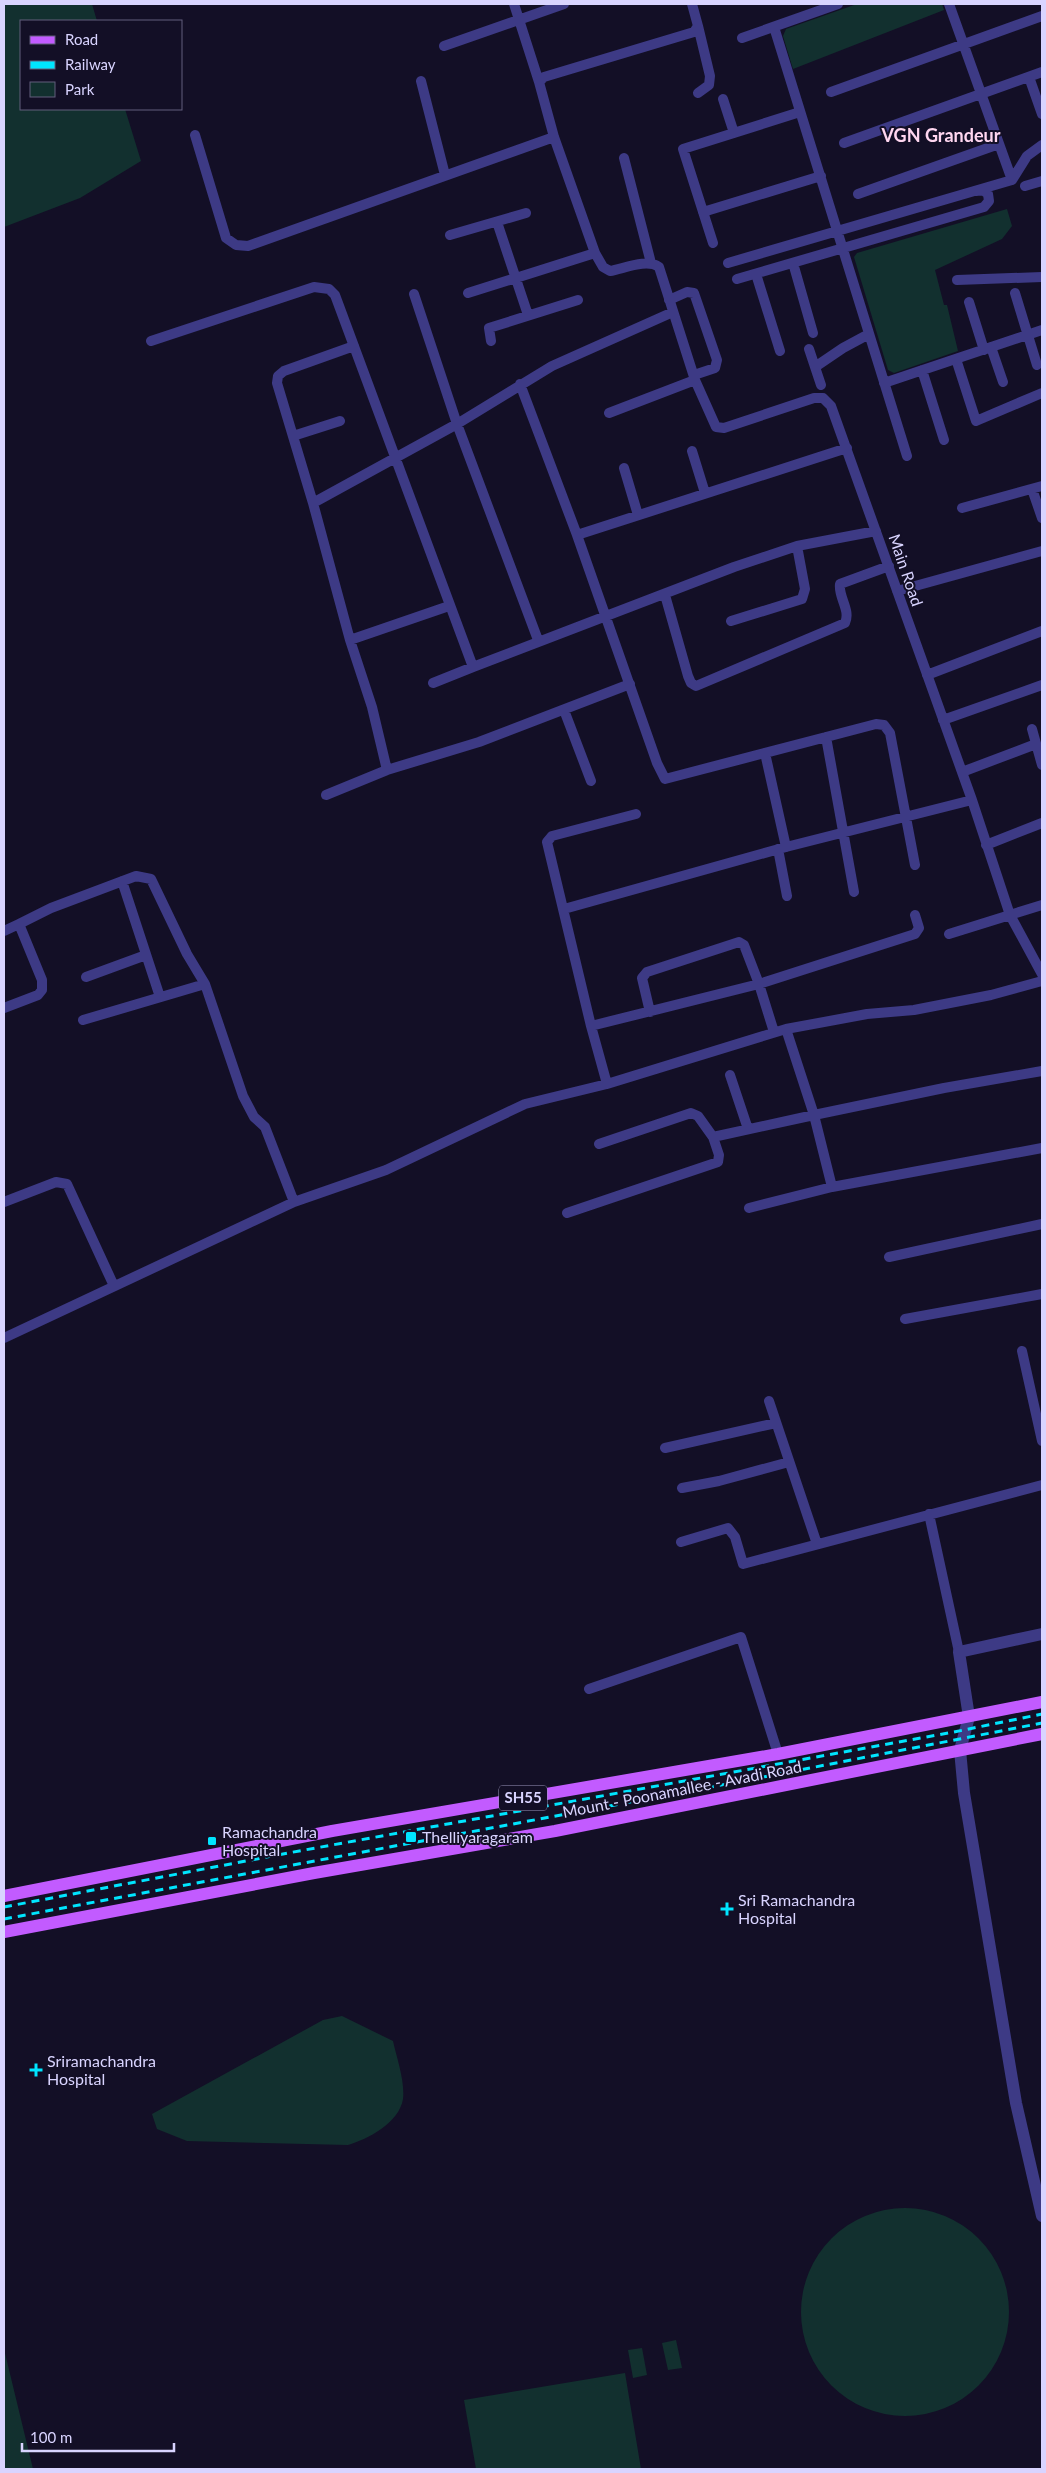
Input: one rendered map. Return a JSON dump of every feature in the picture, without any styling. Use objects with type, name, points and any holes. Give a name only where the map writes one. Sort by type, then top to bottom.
[{"type":"main road","name":"Mount - Poonamallee - Avadi Road","points":[[4,1896],[332,1831],[778,1754],[1042,1702]]},
{"type":"main road","name":"Mount - Poonamallee - Avadi Road","points":[[4,1932],[314,1873],[556,1831],[1042,1734]]},
{"type":"street","points":[[514,4],[539,82],[554,138],[595,253],[603,267],[610,271],[651,264],[624,158]]},
{"type":"street","points":[[444,46],[564,4]]},
{"type":"street","points":[[692,4],[710,76],[709,85],[698,93]]},
{"type":"street","points":[[742,38],[838,4]]},
{"type":"street","points":[[949,4],[1012,180]]},
{"type":"street","points":[[831,92],[1042,16]]},
{"type":"street","points":[[539,82],[544,77],[690,35],[698,26]]},
{"type":"street","points":[[774,26],[907,456]]},
{"type":"street","points":[[844,143],[1042,72]]},
{"type":"street","points":[[1029,77],[1042,114]]},
{"type":"street","points":[[421,81],[445,175]]},
{"type":"street","points":[[723,99],[734,133]]},
{"type":"street","points":[[713,243],[684,149],[800,112]]},
{"type":"street","points":[[195,135],[226,238],[236,245],[248,246],[554,138]]},
{"type":"street","points":[[858,194],[999,144]]},
{"type":"street","points":[[728,263],[1012,180],[1027,156],[1042,146]]},
{"type":"street","points":[[703,212],[820,176]]},
{"type":"street","points":[[1024,186],[1042,181]]},
{"type":"street","points":[[737,279],[988,205],[989,198],[985,191],[975,191]]},
{"type":"street","points":[[450,235],[526,213]]},
{"type":"street","points":[[497,222],[528,315]]},
{"type":"street","points":[[468,293],[595,253]]},
{"type":"street","points":[[793,263],[814,332]]},
{"type":"street","name":"Main Road","points":[[651,264],[659,267],[694,377],[713,424],[716,427],[724,428],[814,398],[823,398],[831,406],[972,800],[1010,914],[1042,974]]},
{"type":"street","points":[[756,274],[780,351]]},
{"type":"street","points":[[957,280],[1042,278]]},
{"type":"street","points":[[151,341],[314,287],[329,289],[335,295],[473,667]]},
{"type":"street","points":[[609,413],[715,368],[717,360],[694,293],[687,292],[670,300]]},
{"type":"street","points":[[1015,293],[1037,365]]},
{"type":"street","points":[[414,294],[457,424],[538,640]]},
{"type":"street","points":[[491,341],[489,328],[578,300]]},
{"type":"street","points":[[968,302],[1002,382]]},
{"type":"street","points":[[313,503],[457,424],[552,366],[673,312]]},
{"type":"street","points":[[884,383],[1042,330]]},
{"type":"street","points":[[815,367],[843,348],[869,334]]},
{"type":"street","points":[[354,346],[284,371],[278,376],[277,384],[313,503],[350,640],[372,707],[387,770]]},
{"type":"street","points":[[810,350],[821,385]]},
{"type":"street","points":[[956,359],[976,420],[1042,393]]},
{"type":"street","points":[[922,370],[944,440]]},
{"type":"street","points":[[520,384],[577,535],[657,763],[665,779],[876,724],[887,728],[915,865]]},
{"type":"street","points":[[293,436],[340,421]]},
{"type":"street","points":[[577,535],[847,448]]},
{"type":"street","points":[[692,451],[705,494]]},
{"type":"street","points":[[624,468],[638,515]]},
{"type":"street","points":[[962,508],[1037,487],[1042,518]]},
{"type":"street","points":[[433,684],[538,640],[665,595],[734,567],[797,546],[876,531]]},
{"type":"street","points":[[731,621],[802,599],[805,589],[797,546]]},
{"type":"street","points":[[897,591],[1042,551]]},
{"type":"street","points":[[665,595],[688,676],[691,683],[696,686],[845,623],[847,615],[839,590],[840,584],[889,566]]},
{"type":"street","points":[[350,640],[449,606]]},
{"type":"street","points":[[927,675],[1042,631]]},
{"type":"street","points":[[326,795],[387,770],[479,742],[630,684]]},
{"type":"street","points":[[943,720],[1042,686]]},
{"type":"street","points":[[564,710],[591,781]]},
{"type":"street","points":[[1032,729],[1042,765]]},
{"type":"street","points":[[826,737],[854,892]]},
{"type":"street","points":[[962,772],[1036,744]]},
{"type":"street","points":[[765,753],[782,848],[787,896]]},
{"type":"street","points":[[564,909],[782,848],[972,800]]},
{"type":"street","points":[[607,1084],[547,846],[548,838],[636,814]]},
{"type":"street","points":[[986,845],[1042,823]]},
{"type":"street","points":[[4,930],[51,908],[142,875],[154,882],[187,954],[204,984],[243,1096],[254,1117],[265,1127],[294,1202]]},
{"type":"street","points":[[122,882],[160,997]]},
{"type":"street","points":[[949,934],[1042,905]]},
{"type":"street","points":[[591,1026],[759,984],[915,934],[919,928],[915,915]]},
{"type":"street","points":[[4,1008],[38,995],[42,990],[42,980],[19,924]]},
{"type":"street","points":[[650,1012],[643,983],[644,975],[735,942],[744,945],[774,1032]]},
{"type":"street","points":[[86,976],[146,955]]},
{"type":"street","points":[[4,1338],[294,1202],[386,1170],[526,1104],[607,1084],[786,1029],[824,1020],[914,1010],[991,995],[1042,981]]},
{"type":"street","points":[[83,1020],[204,984]]},
{"type":"street","points":[[786,1029],[814,1115],[832,1187]]},
{"type":"street","points":[[713,1137],[944,1088],[1042,1071]]},
{"type":"street","points":[[730,1075],[748,1129]]},
{"type":"street","points":[[567,1214],[718,1162],[719,1155],[713,1137],[698,1116],[690,1113],[599,1144]]},
{"type":"street","points":[[749,1208],[832,1187],[1042,1148]]},
{"type":"street","points":[[4,1202],[56,1182],[67,1184],[114,1286]]},
{"type":"street","points":[[889,1257],[1042,1224]]},
{"type":"street","points":[[905,1319],[1042,1294]]},
{"type":"street","points":[[1022,1351],[1042,1441]]},
{"type":"street","points":[[769,1401],[817,1544]]},
{"type":"street","points":[[665,1448],[776,1423]]},
{"type":"street","points":[[682,1488],[789,1462]]},
{"type":"street","points":[[681,1542],[728,1528],[735,1537],[743,1564],[1042,1485]]},
{"type":"street","points":[[929,1514],[958,1652],[969,1717],[960,1750],[964,1794],[1016,2103],[1042,2216]]},
{"type":"street","points":[[958,1652],[1042,1634]]},
{"type":"street","points":[[589,1689],[741,1637],[778,1754]]},
{"type":"green space","points":[[4,4],[92,4],[97,20],[20,20],[20,110],[125,110],[141,161],[80,198],[4,227]]},
{"type":"green space","points":[[857,4],[942,4],[944,10],[793,69],[783,36],[786,29]]},
{"type":"green space","points":[[1007,209],[1012,226],[1002,239],[935,270],[944,305],[947,305],[958,351],[894,373],[888,370],[854,257],[857,253]]},
{"type":"green space","points":[[342,2016],[393,2041],[402,2077],[403,2099],[396,2115],[382,2129],[348,2145],[187,2141],[157,2129],[152,2114],[323,2020]]},
{"type":"green space","points":[[895,2208],[915,2208],[935,2212],[954,2220],[979,2238],[992,2254],[1001,2272],[1009,2302],[1005,2342],[1001,2352],[992,2370],[979,2386],[963,2399],[935,2412],[915,2416],[895,2416],[875,2412],[856,2404],[831,2386],[818,2370],[805,2342],[801,2322],[801,2302],[805,2282],[813,2263],[831,2238],[847,2225],[875,2212]]},
{"type":"green space","points":[[676,2340],[682,2368],[668,2370],[662,2343]]},
{"type":"green space","points":[[642,2348],[647,2375],[633,2378],[628,2350]]},
{"type":"green space","points":[[4,2349],[33,2469],[4,2469]]},
{"type":"green space","points":[[625,2373],[641,2469],[476,2469],[464,2400]]},
{"type":"railway","points":[[4,1907],[288,1853],[954,1732],[1042,1714]]},
{"type":"railway","points":[[4,1919],[743,1781],[1042,1723]]},
{"type":"place","name":"Thelliyaragaram","points":[[411,1837]]},
{"type":"place","name":"Ramachandra Hospital","points":[[212,1841]]},
{"type":"place","name":"Sri Ramachandra Hospital","points":[[727,1909]]},
{"type":"place","name":"Sriramachandra Hospital","points":[[36,2070]]},
{"type":"district","name":"VGN Grandeur","points":[[941,136]]}]
